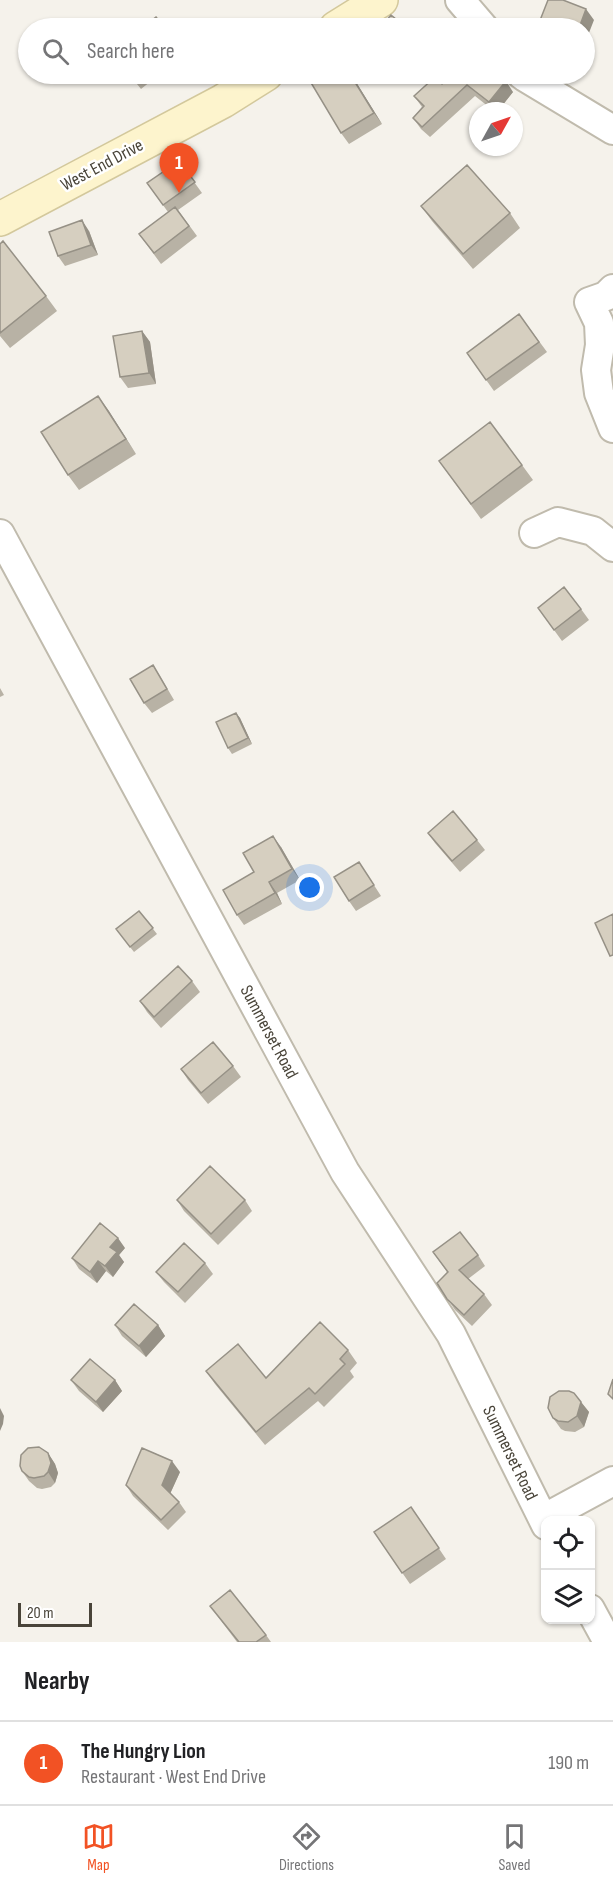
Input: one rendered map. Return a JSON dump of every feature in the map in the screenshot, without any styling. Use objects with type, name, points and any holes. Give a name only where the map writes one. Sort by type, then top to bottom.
[{"type":"main road","points":[[352,18],[381,0]]},
{"type":"main road","name":"West End Drive","points":[[0,219],[223,101],[250,84]]},
{"type":"street","points":[[460,0],[475,18]]},
{"type":"street","points":[[537,84],[613,130]]},
{"type":"street","points":[[613,289],[606,296],[589,302],[599,323],[600,345],[596,370],[599,393],[613,428]]},
{"type":"street","points":[[534,533],[558,522],[593,531],[613,547]]},
{"type":"street","name":"Summerset Road","points":[[0,534],[345,1172],[451,1334],[541,1516]]},
{"type":"street","points":[[554,1516],[613,1481]]},
{"type":"street","points":[[595,1617],[608,1642]]},
{"type":"building","points":[[548,0],[563,0],[586,9],[583,18],[541,18]]},
{"type":"building","points":[[312,84],[356,84],[374,113],[341,133]]},
{"type":"building","points":[[427,84],[504,84],[489,102],[467,85],[422,127],[413,118],[424,106],[414,96]]},
{"type":"building","points":[[179,161],[195,182],[163,205],[147,183]]},
{"type":"building","points":[[467,165],[510,213],[463,254],[421,206]]},
{"type":"building","points":[[175,207],[189,226],[154,253],[139,234]]},
{"type":"building","points":[[82,220],[91,245],[58,256],[49,232]]},
{"type":"building","points":[[3,241],[46,296],[0,333],[0,244]]},
{"type":"building","points":[[519,314],[539,342],[486,380],[467,353]]},
{"type":"building","points":[[142,331],[149,373],[120,377],[113,336]]},
{"type":"building","points":[[98,396],[126,439],[68,475],[41,432]]},
{"type":"building","points":[[490,422],[522,465],[471,504],[439,461]]},
{"type":"building","points":[[564,587],[581,609],[554,630],[538,608]]},
{"type":"building","points":[[153,665],[167,689],[144,703],[130,679]]},
{"type":"building","points":[[236,713],[248,738],[228,748],[216,722]]},
{"type":"building","points":[[453,811],[477,840],[452,861],[428,833]]},
{"type":"building","points":[[273,836],[292,869],[269,882],[275,893],[237,915],[223,890],[254,872],[243,853]]},
{"type":"building","points":[[359,862],[374,885],[349,901],[334,877]]},
{"type":"building","points":[[139,911],[153,928],[130,947],[116,929]]},
{"type":"building","points":[[613,914],[613,955],[610,956],[595,923]]},
{"type":"building","points":[[178,966],[192,981],[154,1017],[140,1001]]},
{"type":"building","points":[[213,1042],[233,1066],[201,1093],[181,1069]]},
{"type":"building","points":[[210,1166],[245,1200],[211,1234],[177,1200]]},
{"type":"building","points":[[100,1223],[118,1238],[110,1247],[117,1252],[105,1266],[98,1261],[90,1272],[72,1258]]},
{"type":"building","points":[[460,1232],[478,1255],[459,1270],[484,1294],[464,1315],[447,1299],[437,1283],[448,1272],[433,1252]]},
{"type":"building","points":[[184,1243],[205,1263],[178,1292],[156,1272]]},
{"type":"building","points":[[134,1304],[158,1325],[139,1346],[115,1325]]},
{"type":"building","points":[[320,1322],[348,1350],[340,1359],[345,1364],[315,1394],[309,1388],[256,1432],[206,1371],[238,1344],[266,1378]]},
{"type":"building","points":[[90,1359],[115,1380],[96,1402],[71,1380]]},
{"type":"building","points":[[613,1379],[613,1399],[608,1394]]},
{"type":"building","points":[[559,1391],[574,1393],[581,1402],[577,1416],[568,1422],[553,1418],[548,1408],[550,1397]]},
{"type":"building","points":[[39,1447],[48,1453],[51,1463],[48,1472],[44,1476],[29,1477],[20,1466],[21,1455],[28,1448]]},
{"type":"building","points":[[142,1448],[172,1461],[162,1485],[179,1502],[161,1520],[126,1485]]},
{"type":"building","points":[[411,1507],[439,1548],[402,1573],[374,1532]]},
{"type":"building","points":[[230,1590],[266,1635],[256,1642],[239,1642],[210,1606]]},
{"type":"place","name":"The Hungry Lion","points":[[179,193]]}]
